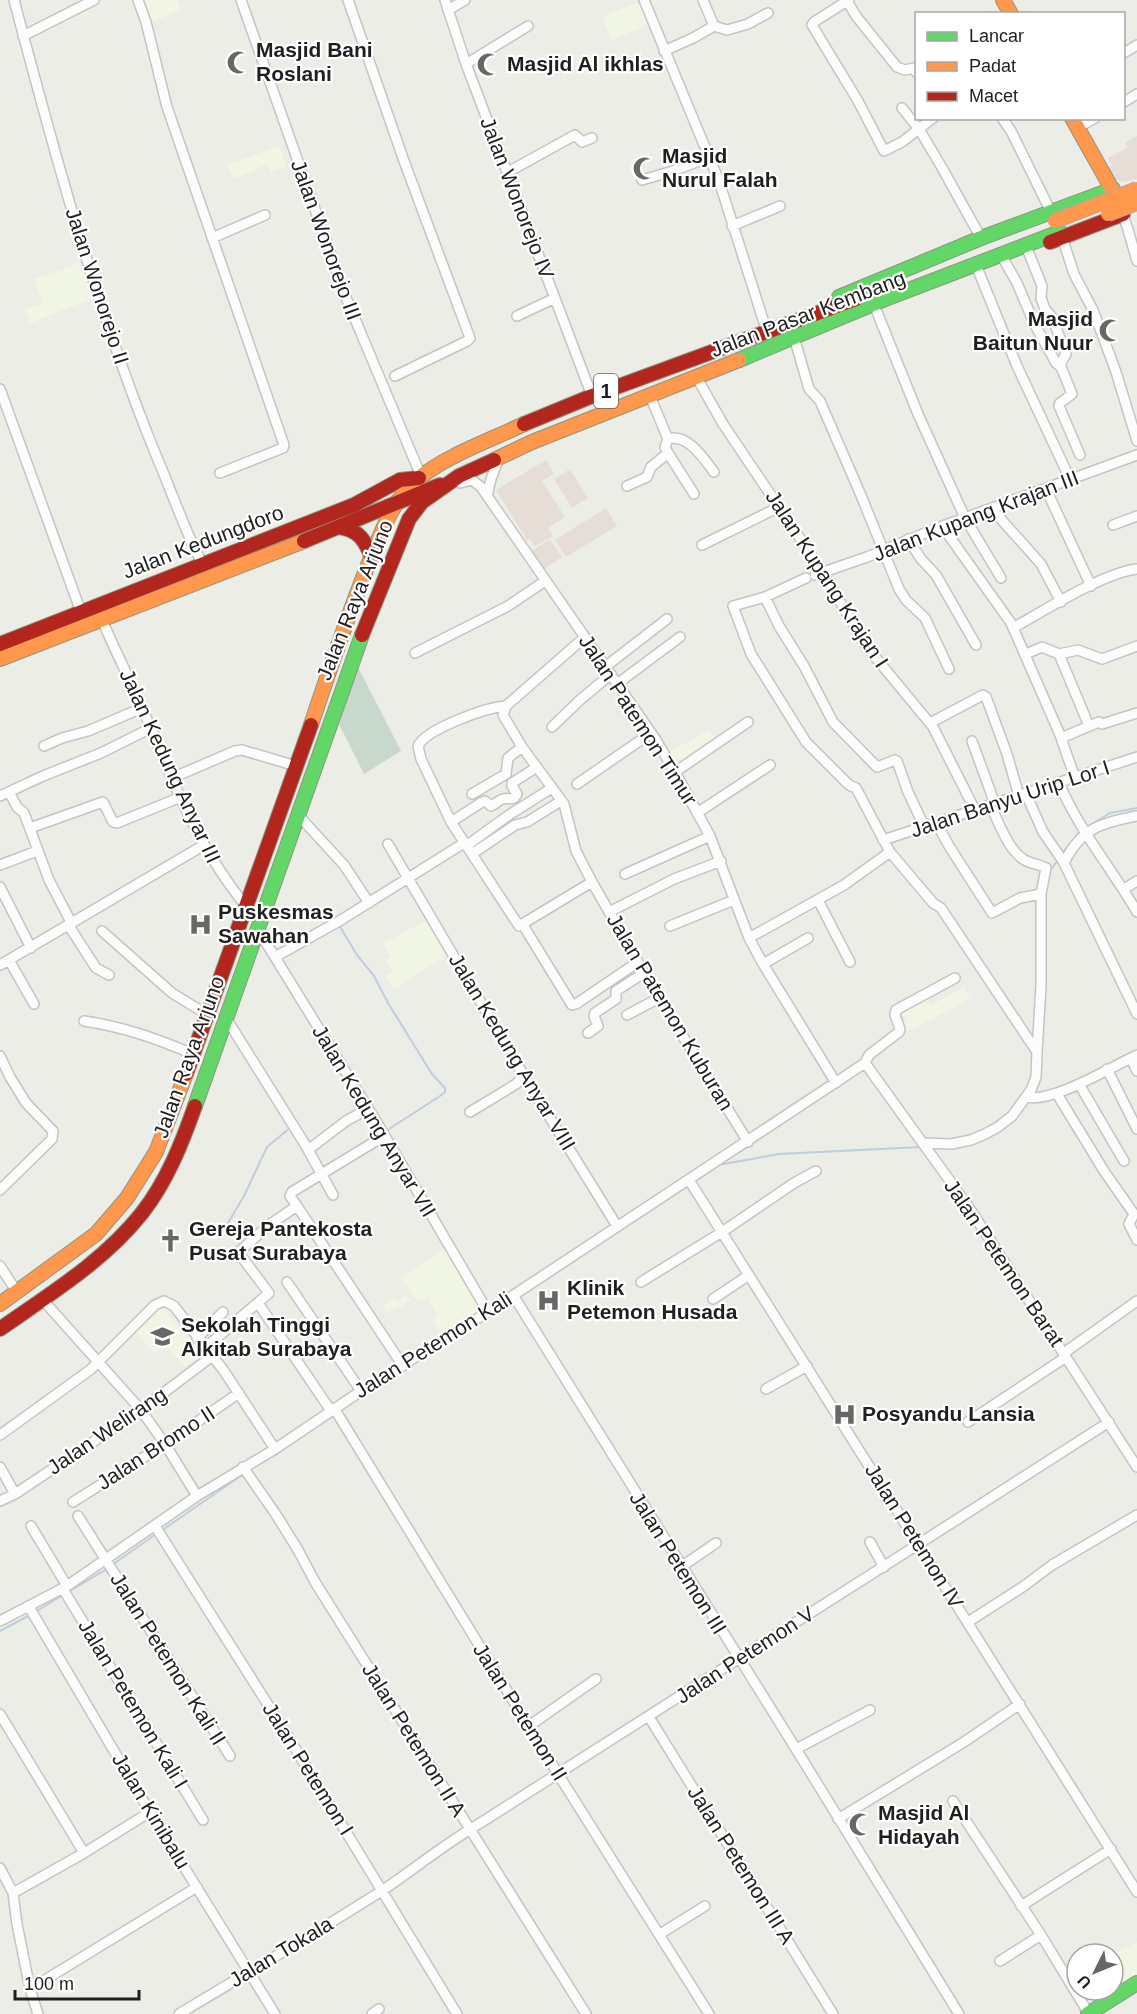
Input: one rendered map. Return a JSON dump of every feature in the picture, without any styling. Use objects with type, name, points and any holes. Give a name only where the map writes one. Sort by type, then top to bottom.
[{"type":"main road","points":[[1074,123],[1112,190]]},
{"type":"main road","name":"Jalan Pasar Kembang","points":[[420,477],[479,445],[592,396],[801,319],[813,308],[981,238],[1137,181]]},
{"type":"main road","name":"1","points":[[807,332],[883,294],[1137,189]]},
{"type":"main road","name":"Jalan Pasar Kembang","points":[[1112,190],[1122,204],[1137,208]]},
{"type":"main road","points":[[1076,203],[1085,213],[1086,229]]},
{"type":"main road","name":"1","points":[[801,319],[883,294],[1137,203]]},
{"type":"main road","name":"Jalan Pasar Kembang","points":[[396,502],[448,482],[532,442],[697,378],[807,332],[819,333],[877,312],[1137,208]]},
{"type":"main road","name":"Jalan Raya Arjuno","points":[[0,1304],[96,1234],[127,1198],[156,1152],[279,818],[353,602],[396,502],[420,477]]},
{"type":"main road","name":"Jalan Kedungdoro","points":[[0,644],[354,505],[400,480],[420,477]]},
{"type":"main road","name":"Jalan Raya Arjuno","points":[[0,1329],[111,1247],[138,1218],[163,1180],[183,1141],[369,615],[410,519],[422,502],[448,482]]},
{"type":"main road","name":"Jalan Kedungdoro","points":[[0,659],[339,527],[396,502]]},
{"type":"main road","points":[[339,527],[352,528],[360,534],[372,558]]},
{"type":"main road","points":[[287,794],[290,804],[299,816]]},
{"type":"main road","points":[[279,818],[299,816]]},
{"type":"main road","points":[[1088,2014],[1137,1983]]},
{"type":"street","name":"Jalan Wonorejo II","points":[[15,0],[52,142],[93,278],[138,412],[203,564]]},
{"type":"street","points":[[23,36],[94,0]]},
{"type":"street","points":[[138,0],[146,22],[167,107],[284,446],[220,473]]},
{"type":"street","name":"Jalan Wonorejo III","points":[[241,0],[347,300],[420,477]]},
{"type":"street","points":[[348,0],[404,161],[470,338],[395,376]]},
{"type":"street","name":"Jalan Wonorejo IV","points":[[444,0],[592,396]]},
{"type":"street","points":[[448,10],[465,0]]},
{"type":"street","points":[[644,0],[710,157],[767,332]]},
{"type":"street","points":[[703,0],[714,26]]},
{"type":"street","points":[[915,70],[914,68],[905,70],[896,66],[856,16],[848,1],[812,25],[858,101],[884,151],[902,142],[930,120]]},
{"type":"street","points":[[664,51],[714,26],[727,30],[748,24],[768,13]]},
{"type":"street","points":[[466,64],[528,26]]},
{"type":"street","points":[[902,108],[919,129],[981,238]]},
{"type":"street","points":[[1003,120],[1051,212]]},
{"type":"street","points":[[508,172],[575,135],[582,142],[592,138]]},
{"type":"street","points":[[642,180],[710,157]]},
{"type":"street","points":[[732,226],[780,206]]},
{"type":"street","points":[[212,238],[265,215]]},
{"type":"street","points":[[1123,215],[1131,232],[1129,237],[1137,261]]},
{"type":"street","points":[[1062,237],[1074,273],[1093,310],[1116,372],[1137,441]]},
{"type":"street","points":[[1028,251],[1042,286],[1041,298],[1044,309],[1052,317],[1066,354],[1061,367]]},
{"type":"street","points":[[1004,260],[1020,289],[1034,323],[1056,363],[1061,367],[1072,394],[1060,403],[1060,410],[1080,455]]},
{"type":"street","points":[[978,270],[1017,366],[1070,479]]},
{"type":"street","points":[[517,316],[555,298]]},
{"type":"street","points":[[877,312],[918,414],[965,518],[1001,578]]},
{"type":"street","points":[[794,338],[809,389],[820,401],[899,589],[906,600],[925,618],[949,669]]},
{"type":"street","name":"Jalan Kupang Krajan I","points":[[697,378],[723,424],[779,507],[814,575],[866,645],[930,723],[975,810]]},
{"type":"street","points":[[0,389],[81,612]]},
{"type":"street","points":[[650,396],[668,439],[665,447],[694,494]]},
{"type":"street","points":[[668,439],[676,437],[694,447],[714,472]]},
{"type":"street","points":[[627,486],[647,477],[651,467],[668,453]]},
{"type":"street","name":"Jalan Kupang Krajan III","points":[[883,840],[856,788],[849,785],[806,742],[748,648],[733,606],[765,597],[814,575],[942,526],[1137,455]]},
{"type":"street","points":[[487,496],[500,456]]},
{"type":"street","name":"Jalan Patemon Timur","points":[[410,519],[422,513],[464,481],[476,482],[487,496],[651,733],[675,772],[710,836],[749,938],[836,1083]]},
{"type":"street","points":[[1046,489],[1091,585]]},
{"type":"street","points":[[702,545],[779,507]]},
{"type":"street","points":[[992,509],[1041,564],[1061,602]]},
{"type":"street","points":[[1113,525],[1137,516]]},
{"type":"street","points":[[942,526],[1001,606],[1013,628],[1061,738],[1075,778]]},
{"type":"street","points":[[908,539],[921,559],[936,575],[976,645]]},
{"type":"street","points":[[1013,628],[1091,585],[1128,570],[1137,570]]},
{"type":"street","points":[[415,653],[508,606],[545,581]]},
{"type":"street","points":[[765,597],[833,722],[877,767],[897,760],[908,792],[924,826]]},
{"type":"street","points":[[552,727],[608,671],[667,619]]},
{"type":"street","name":"Jalan Kedung Anyar III","points":[[102,620],[204,845],[225,881],[246,906]]},
{"type":"street","points":[[585,637],[506,706],[440,729],[421,740],[418,752],[451,822],[517,925],[523,925],[592,882]]},
{"type":"street","points":[[617,684],[680,637]]},
{"type":"street","points":[[1026,654],[1042,647],[1059,654],[1078,650],[1102,659],[1137,646]]},
{"type":"street","points":[[1059,654],[1089,726]]},
{"type":"street","points":[[930,723],[983,695],[986,697],[1023,795],[1062,859],[1137,1014]]},
{"type":"street","name":"Jalan Patemon Kuburan","points":[[506,706],[503,715],[505,720],[561,801],[568,816],[576,851],[592,882],[644,973],[748,1142]]},
{"type":"street","points":[[44,746],[88,731],[142,708]]},
{"type":"street","points":[[1061,738],[1089,726],[1137,713]]},
{"type":"street","points":[[675,772],[748,722]]},
{"type":"street","points":[[108,975],[96,968],[71,925],[49,880],[24,813],[5,794],[101,753],[151,728]]},
{"type":"street","points":[[577,784],[651,733]]},
{"type":"street","points":[[923,1144],[951,1144],[971,1140],[998,1127],[1030,1098],[1036,1077],[1041,986],[1041,894],[1046,868],[1024,860],[1007,838],[972,741]]},
{"type":"street","points":[[472,794],[506,774],[506,760],[522,747]]},
{"type":"street","points":[[172,778],[242,750],[296,766]]},
{"type":"street","name":"Jalan Banyu Urip Lor I","points":[[883,840],[1137,757]]},
{"type":"street","points":[[697,813],[770,765]]},
{"type":"street","points":[[451,822],[482,802],[485,801],[491,806],[502,799],[516,798],[517,794],[512,783],[537,767]]},
{"type":"street","points":[[1059,783],[1084,830],[1137,912]]},
{"type":"street","points":[[274,957],[338,922],[552,788]]},
{"type":"street","points":[[30,828],[102,802],[112,822],[117,823],[181,797]]},
{"type":"street","points":[[472,854],[515,825],[527,822],[561,801]]},
{"type":"street","points":[[299,816],[344,865],[368,902]]},
{"type":"street","points":[[1062,859],[1084,830],[1109,821],[1137,816]]},
{"type":"street","points":[[936,822],[992,913],[1020,898],[1041,894]]},
{"type":"street","points":[[625,874],[710,836]]},
{"type":"street","points":[[883,840],[890,852],[933,903],[941,908],[1037,1052]]},
{"type":"street","name":"Jalan Kedung Anyar VIII","points":[[388,844],[524,1076],[617,1226]]},
{"type":"street","points":[[34,1004],[4,963],[204,845]]},
{"type":"street","points":[[0,864],[37,851]]},
{"type":"street","points":[[749,938],[861,874],[890,852]]},
{"type":"street","points":[[609,912],[674,879],[721,861]]},
{"type":"street","points":[[1124,889],[1137,881]]},
{"type":"street","points":[[0,886],[31,948]]},
{"type":"street","points":[[670,926],[735,900]]},
{"type":"street","points":[[818,900],[850,962]]},
{"type":"street","points":[[523,925],[572,1005],[638,962]]},
{"type":"street","points":[[102,931],[172,993],[208,1015]]},
{"type":"street","name":"Jalan Kedung Anyar VII","points":[[256,935],[265,941],[488,1312]]},
{"type":"street","points":[[763,964],[808,938]]},
{"type":"street","points":[[588,1033],[598,1026],[595,1013],[616,999],[616,991],[644,973]]},
{"type":"street","name":"Jalan Petemon Kali","points":[[0,1621],[32,1612],[108,1565],[158,1531],[197,1496],[245,1470],[335,1411],[361,1391],[514,1298],[617,1226],[691,1182],[865,1063],[869,1055],[899,1032],[896,1011],[955,978]]},
{"type":"street","points":[[627,1015],[659,998]]},
{"type":"street","points":[[226,1018],[308,1150],[333,1195]]},
{"type":"street","points":[[84,1021],[111,1025],[154,1037],[193,1054]]},
{"type":"street","points":[[0,1056],[26,1103],[52,1131],[52,1140],[0,1190]]},
{"type":"street","points":[[1030,1098],[1057,1094],[1134,1056],[1137,1071]]},
{"type":"street","name":"Jalan Petemon Barat","points":[[865,1063],[968,1206],[1137,1467]]},
{"type":"street","points":[[1107,1070],[1137,1129]]},
{"type":"street","points":[[470,1112],[516,1084],[524,1076]]},
{"type":"street","points":[[1078,1084],[1124,1161]]},
{"type":"street","points":[[1057,1094],[1104,1171],[1134,1214],[1129,1224],[1137,1240]]},
{"type":"street","points":[[308,1150],[346,1121],[368,1109]]},
{"type":"street","points":[[383,1134],[290,1194],[403,1366]]},
{"type":"street","points":[[640,1282],[816,1171]]},
{"type":"street","name":"Jalan Petemon IV","points":[[691,1182],[1137,1892]]},
{"type":"street","points":[[205,1348],[269,1293],[241,1256],[240,1251],[269,1225],[297,1206]]},
{"type":"street","points":[[0,1266],[17,1292]]},
{"type":"street","points":[[713,1299],[749,1275]]},
{"type":"street","points":[[287,1282],[361,1391]]},
{"type":"street","name":"Jalan Petemon III","points":[[514,1298],[959,2014]]},
{"type":"street","points":[[42,1299],[141,1410],[197,1496]]},
{"type":"street","points":[[0,1435],[100,1362],[155,1305],[164,1301],[174,1306],[239,1393],[275,1449]]},
{"type":"street","points":[[968,1422],[1065,1355],[1137,1301]]},
{"type":"street","name":"Jalan Petemon II","points":[[258,1303],[335,1411],[558,1774],[709,2014]]},
{"type":"street","points":[[197,1338],[223,1312]]},
{"type":"street","name":"Jalan Welirang","points":[[0,1501],[15,1494],[141,1410],[212,1357]]},
{"type":"street","points":[[766,1389],[807,1366]]},
{"type":"street","name":"Jalan Bromo II","points":[[73,1502],[165,1444],[239,1393]]},
{"type":"street","name":"Jalan Petemon V","points":[[383,1890],[470,1829],[920,1545],[1109,1422]]},
{"type":"street","points":[[0,1467],[15,1494]]},
{"type":"street","name":"Jalan Petemon II A","points":[[245,1470],[275,1513],[315,1582],[586,2014]]},
{"type":"street","points":[[968,1622],[1016,1592],[1052,1565],[1137,1515]]},
{"type":"street","name":"Jalan Petemon Kali II","points":[[78,1516],[230,1756]]},
{"type":"street","name":"Jalan Petemon Kali I","points":[[31,1526],[65,1590],[203,1820]]},
{"type":"street","name":"Jalan Petemon I","points":[[158,1531],[383,1890],[456,2014]]},
{"type":"street","points":[[870,1542],[884,1567]]},
{"type":"street","points":[[681,1566],[716,1544]]},
{"type":"street","name":"Jalan Kinibalu","points":[[32,1612],[150,1812],[275,2014]]},
{"type":"street","points":[[529,1726],[596,1679]]},
{"type":"street","points":[[838,1819],[964,1742],[1020,1704]]},
{"type":"street","points":[[796,1749],[870,1710]]},
{"type":"street","points":[[0,1714],[84,1853]]},
{"type":"street","name":"Jalan Petemon III A","points":[[649,1717],[833,2014]]},
{"type":"street","points":[[953,1801],[1041,1935],[1088,2014]]},
{"type":"street","points":[[13,1893],[150,1812]]},
{"type":"street","points":[[1021,1906],[1111,1849]]},
{"type":"street","points":[[0,1868],[13,1893],[30,1989],[38,2014]]},
{"type":"street","points":[[30,1989],[197,1887]]},
{"type":"street","name":"Jalan Tokala","points":[[179,2014],[383,1890]]},
{"type":"street","points":[[660,1934],[705,1906]]},
{"type":"street","points":[[1000,1961],[1041,1935]]},
{"type":"shaded area","points":[[140,0],[177,0],[181,9],[149,23]]},
{"type":"shaded area","points":[[641,1],[651,23],[612,40],[602,17]]},
{"type":"shaded area","points":[[1137,136],[1137,179],[1123,182],[1114,179],[1104,171],[1112,165],[1108,158],[1127,148],[1125,143]]},
{"type":"shaded area","points":[[279,146],[286,166],[271,172],[268,164],[233,179],[227,165]]},
{"type":"shaded area","points":[[80,263],[93,298],[30,323],[25,310],[43,304],[34,279]]},
{"type":"shaded area","points":[[546,460],[554,474],[542,481],[565,517],[548,528],[553,536],[535,546],[530,539],[527,540],[496,490]]},
{"type":"shaded area","points":[[570,469],[588,498],[572,508],[554,479]]},
{"type":"shaded area","points":[[606,508],[617,526],[566,557],[555,540]]},
{"type":"shaded area","points":[[550,539],[562,557],[544,569],[532,551]]},
{"type":"shaded area","points":[[358,667],[401,751],[364,774],[339,724]]},
{"type":"shaded area","points":[[709,730],[717,743],[677,767],[668,753]]},
{"type":"shaded area","points":[[427,920],[446,956],[394,989],[386,976],[393,972],[386,960],[391,957],[383,944]]},
{"type":"shaded area","points":[[964,988],[970,999],[904,1033],[899,1023],[906,1019],[901,1009],[925,996],[931,1005]]},
{"type":"shaded area","points":[[447,1248],[484,1309],[443,1334],[432,1320],[438,1315],[427,1298],[418,1302],[401,1277]]},
{"type":"shaded area","points":[[406,1295],[410,1300],[387,1313],[382,1306],[394,1298],[397,1302]]},
{"type":"shaded area","name":"Sekolah Tinggi Alkitab Surabaya","points":[[161,1306],[201,1353],[185,1367],[165,1344],[154,1353],[134,1330]]},
{"type":"shaded area","points":[[1137,1943],[1137,1976],[1125,1984],[1125,1948]]},
{"type":"waterway","points":[[1087,827],[1110,813],[1137,808]]},
{"type":"waterway","points":[[1061,855],[1080,831]]},
{"type":"waterway","points":[[1049,872],[1058,860]]},
{"type":"waterway","points":[[339,925],[357,955],[374,976],[432,1074],[445,1088],[445,1092],[440,1096],[386,1131]]},
{"type":"waterway","points":[[219,1238],[244,1196],[267,1147],[291,1127]]},
{"type":"waterway","points":[[718,1165],[779,1154],[921,1147]]},
{"type":"waterway","points":[[668,1199],[688,1185]]},
{"type":"waterway","points":[[161,1531],[245,1473]]},
{"type":"waterway","points":[[112,1565],[156,1534]]},
{"type":"waterway","points":[[68,1592],[107,1569]]},
{"type":"waterway","points":[[35,1612],[63,1595]]},
{"type":"waterway","points":[[0,1631],[30,1615]]},
{"type":"traffic: fast","points":[[839,297],[981,238],[1113,189]]},
{"type":"traffic: fast","points":[[739,360],[885,299],[1060,232]]},
{"type":"traffic: fast","points":[[195,1106],[362,635]]},
{"type":"traffic: fast","points":[[1088,2014],[1137,1983]]},
{"type":"traffic: slow","points":[[1003,0],[1010,12]]},
{"type":"traffic: slow","points":[[1073,120],[1117,198]]},
{"type":"traffic: slow","points":[[1055,221],[1137,189]]},
{"type":"traffic: slow","points":[[1108,214],[1137,203]]},
{"type":"traffic: slow","points":[[494,460],[532,442],[739,360]]},
{"type":"traffic: slow","points":[[311,725],[368,565],[382,530],[401,497],[418,479],[441,463],[524,424]]},
{"type":"traffic: slow","points":[[0,659],[304,541]]},
{"type":"traffic: slow","points":[[0,1304],[96,1234],[127,1198],[156,1152],[186,1074]]},
{"type":"traffic: jam","points":[[1050,242],[1123,214]]},
{"type":"traffic: jam","points":[[524,424],[592,396],[856,299]]},
{"type":"traffic: jam","points":[[362,635],[409,519],[422,502],[459,476],[494,460]]},
{"type":"traffic: jam","points":[[0,644],[354,505],[400,480],[419,478]]},
{"type":"traffic: jam","points":[[304,541],[440,485]]},
{"type":"traffic: jam","points":[[339,527],[356,533],[367,546],[372,558]]},
{"type":"traffic: jam","points":[[186,1074],[311,725]]},
{"type":"traffic: jam","points":[[0,1329],[94,1262],[142,1213],[166,1175],[195,1106]]},
{"type":"place","name":"Masjid Bani Roslani","points":[[238,62]]},
{"type":"place","name":"Masjid Al ikhlas","points":[[489,64]]},
{"type":"place","name":"Masjid Nurul Falah","points":[[644,168]]},
{"type":"place","name":"Masjid Baitun Nuur","points":[[1111,331]]},
{"type":"place","name":"Puskesmas Sawahan","points":[[200,924]]},
{"type":"place","name":"Gereja Pantekosta Pusat Surabaya","points":[[171,1241]]},
{"type":"place","name":"Klinik Petemon Husada","points":[[549,1300]]},
{"type":"place","name":"Sekolah Tinggi Alkitab Surabaya","points":[[163,1337]]},
{"type":"place","name":"Posyandu Lansia","points":[[844,1414]]},
{"type":"place","name":"Masjid Al Hidayah","points":[[860,1825]]}]
